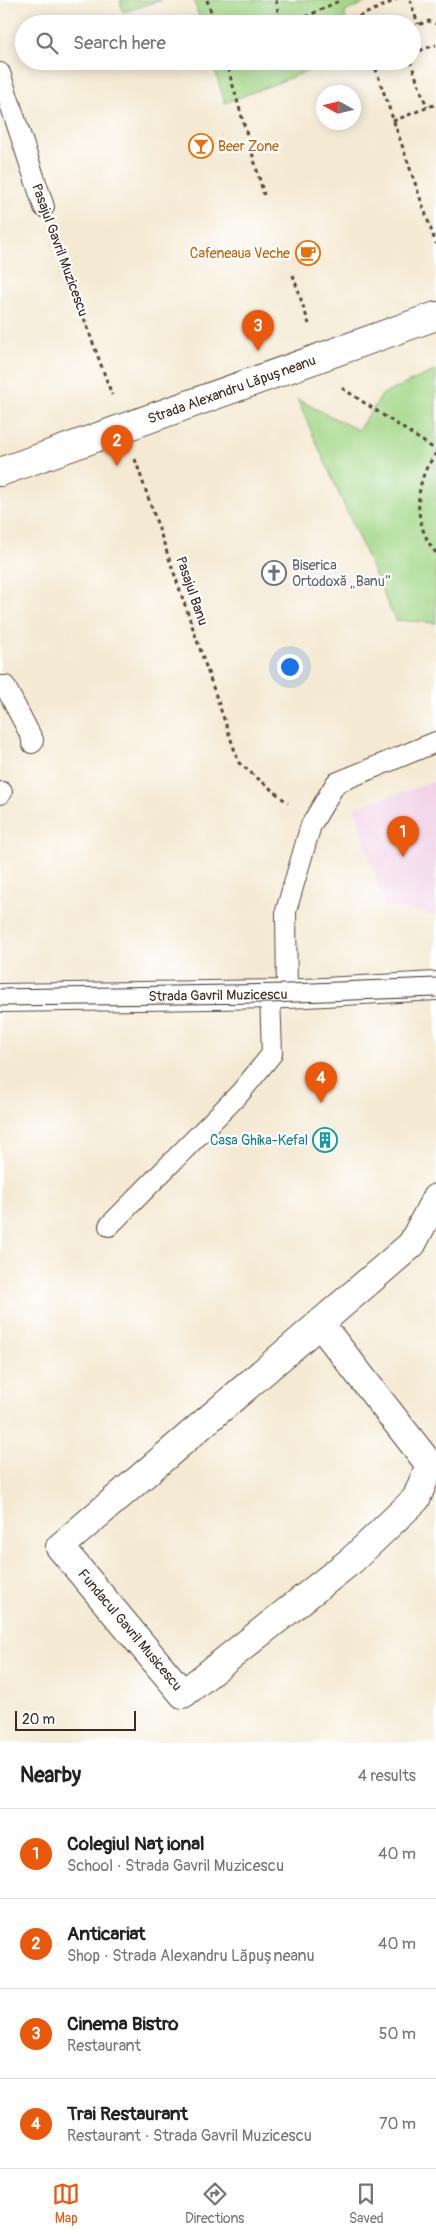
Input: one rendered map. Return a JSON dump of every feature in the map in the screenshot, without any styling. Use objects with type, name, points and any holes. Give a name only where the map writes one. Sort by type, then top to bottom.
[{"type":"street","name":"Strada Alexandru Lăpușneanu","points":[[0,472],[436,316]]},
{"type":"street","name":"Strada Gavril Muzicescu","points":[[0,998],[279,994],[436,986]]},
{"type":"street","name":"Fundacul Gavril Musicescu","points":[[320,1324],[430,1465],[416,1499],[352,1560],[183,1694],[60,1547],[412,1244],[436,1198]]},
{"type":"lane","name":"Pasajul Gavril Muzicescu","points":[[0,73],[44,208]]},
{"type":"lane","points":[[0,686],[5,686],[33,740],[32,742]]},
{"type":"lane","points":[[109,1226],[240,1093],[272,1054],[286,911],[311,825],[336,784],[436,742]]},
{"type":"path","points":[[208,0],[212,15]]},
{"type":"path","points":[[276,0],[278,15]]},
{"type":"path","points":[[310,15],[341,0]]},
{"type":"path","points":[[362,15],[396,0]]},
{"type":"path","points":[[410,0],[415,15]]},
{"type":"path","points":[[421,23],[429,21],[436,24]]},
{"type":"path","points":[[421,50],[436,45]]},
{"type":"path","points":[[229,70],[264,195]]},
{"type":"path","points":[[376,70],[436,244]]},
{"type":"path","points":[[413,70],[427,107]]},
{"type":"path","points":[[392,120],[436,104]]},
{"type":"path","name":"Pasajul Gavril Muzicescu","points":[[44,208],[124,427]]},
{"type":"path","points":[[292,275],[320,357]]},
{"type":"path","points":[[373,410],[436,452],[424,474],[418,509],[425,539],[436,553]]},
{"type":"path","name":"Pasajul Banu","points":[[124,427],[239,763],[270,787]]},
{"type":"shaded area","points":[[436,781],[436,915],[384,906],[355,808]]},
{"type":"green space","points":[[120,0],[162,0],[123,12]]},
{"type":"green space","points":[[194,0],[371,0],[345,12],[345,15],[198,15]]},
{"type":"green space","points":[[215,70],[311,70],[225,103]]},
{"type":"green space","points":[[436,370],[436,623],[395,620],[297,399],[358,430],[383,394]]},
{"type":"tram line","points":[[0,989],[287,984],[436,978]]},
{"type":"tram line","points":[[0,1006],[270,1003],[436,997]]},
{"type":"place","name":"Beer Zone","points":[[201,146]]},
{"type":"place","name":"Cafeneaua Veche","points":[[308,253]]},
{"type":"place","name":"Cinema Bistro","points":[[258,351]]},
{"type":"place","name":"Anticariat","points":[[117,466]]},
{"type":"place","name":"Biserica Ortodoxă „Banu”","points":[[274,573]]},
{"type":"place","name":"Colegiul Național","points":[[403,857]]},
{"type":"place","name":"Trai Restaurant","points":[[321,1103]]},
{"type":"place","name":"Casa Ghika-Kefal","points":[[325,1140]]}]
